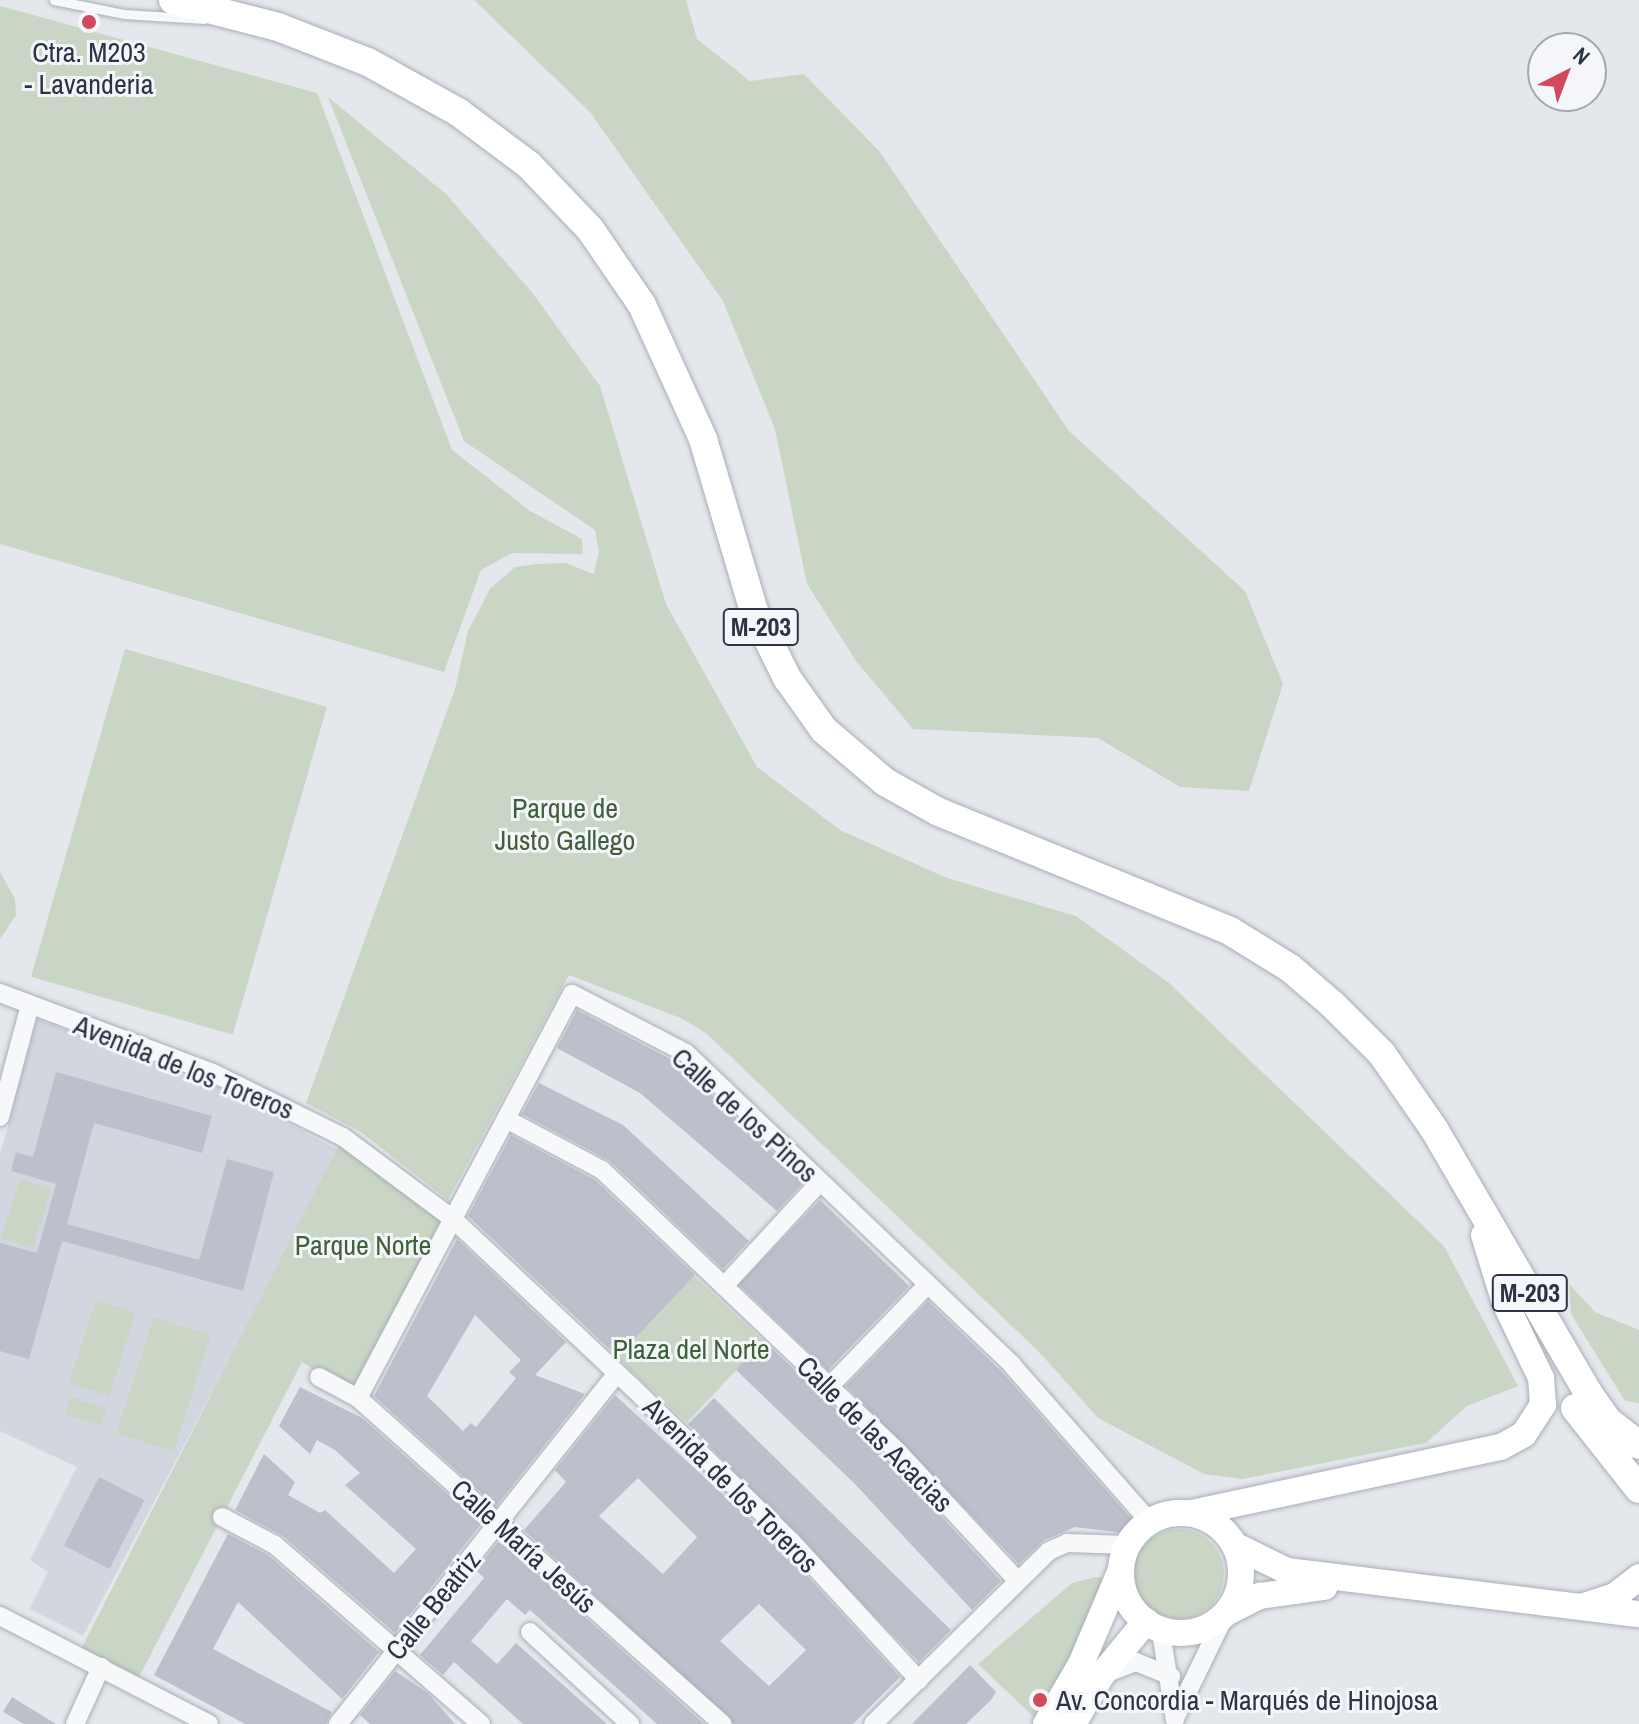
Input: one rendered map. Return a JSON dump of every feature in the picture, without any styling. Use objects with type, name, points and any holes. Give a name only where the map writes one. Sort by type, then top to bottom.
[{"type":"main road","name":"M-203","points":[[173,0],[228,14],[368,62],[458,112],[529,165],[590,229],[642,305],[677,374],[768,642],[787,678],[853,759],[939,812],[1142,890],[1230,931],[1290,968],[1382,1054],[1434,1129],[1589,1394],[1608,1421],[1639,1445]]},
{"type":"main road","name":"M-203","points":[[1434,1129],[1484,1235],[1571,1403],[1639,1489]]},
{"type":"street","name":"Avenida de los Toreros","points":[[0,993],[283,1104],[343,1137],[453,1219],[791,1541],[919,1680]]},
{"type":"street","name":"Calle de los Pinos","points":[[358,1398],[572,994],[686,1053],[1074,1431],[1149,1521]]},
{"type":"street","points":[[0,1117],[30,1005]]},
{"type":"street","name":"Calle de las Acacias","points":[[506,1119],[602,1170],[829,1387],[1016,1579]]},
{"type":"street","points":[[724,1286],[820,1182]]},
{"type":"street","points":[[1046,1724],[1081,1664],[1120,1572],[1127,1545],[1149,1521],[1501,1447],[1524,1434],[1543,1405],[1541,1378],[1505,1303],[1484,1235]]},
{"type":"street","points":[[829,1387],[927,1285]]},
{"type":"street","name":"Calle Beatriz","points":[[338,1724],[617,1373]]},
{"type":"street","name":"Calle María Jesús","points":[[319,1377],[358,1398],[722,1724]]},
{"type":"street","points":[[1192,1513],[1221,1526],[1236,1546],[1287,1571],[1573,1610],[1639,1614]]},
{"type":"street","points":[[222,1517],[275,1545],[481,1724]]},
{"type":"street","points":[[873,1724],[1016,1579],[1067,1543],[1127,1545]]},
{"type":"street","points":[[1175,1721],[1240,1591],[1236,1546]]},
{"type":"street","points":[[1120,1572],[1124,1595],[1154,1626],[1171,1676],[1175,1721]]},
{"type":"street","points":[[1573,1610],[1615,1596],[1639,1577]]},
{"type":"street","points":[[1073,1724],[1101,1676],[1154,1626],[1203,1630],[1260,1596],[1365,1584]]},
{"type":"street","points":[[0,1616],[209,1724]]},
{"type":"street","points":[[530,1632],[630,1724]]},
{"type":"street","points":[[1101,1676],[1136,1662],[1171,1676]]},
{"type":"street","points":[[75,1724],[101,1667]]},
{"type":"lane","points":[[54,0],[190,22],[228,14]]},
{"type":"shaded area","points":[[37,1019],[235,1095],[340,1151],[83,1636],[29,1609],[48,1572],[30,1560],[77,1467],[0,1431],[0,1155]]},
{"type":"green space","points":[[474,0],[686,0],[697,39],[750,81],[804,74],[880,152],[1069,431],[1245,591],[1283,684],[1249,791],[1180,787],[1098,738],[913,729],[856,661],[807,584],[775,429],[723,301],[590,112]]},
{"type":"green space","points":[[0,6],[317,93],[452,450],[530,511],[582,539],[583,554],[512,553],[481,570],[444,672],[0,544]]},
{"type":"green space","name":"Parque de Justo Gallego","points":[[328,97],[446,194],[531,291],[600,386],[666,604],[757,767],[840,830],[947,878],[1076,916],[1169,983],[1444,1246],[1518,1386],[1467,1406],[1426,1443],[1242,1479],[1204,1474],[1098,1418],[1041,1354],[707,1034],[683,1019],[569,975],[448,1200],[361,1132],[306,1103],[455,689],[468,631],[490,589],[515,567],[565,563],[594,574],[599,551],[595,530],[464,441]]},
{"type":"green space","points":[[125,649],[327,707],[233,1035],[31,977]]},
{"type":"green space","points":[[0,872],[15,899],[16,915],[0,939]]},
{"type":"green space","name":"Parque Norte","points":[[343,1137],[453,1219],[358,1398],[302,1362],[135,1685],[78,1655]]},
{"type":"green space","points":[[20,1179],[51,1189],[32,1248],[1,1238]]},
{"type":"green space","name":"Plaza del Norte","points":[[694,1276],[763,1341],[687,1423],[618,1358]]},
{"type":"green space","points":[[1569,1284],[1595,1312],[1639,1330],[1639,1403],[1625,1401],[1571,1314]]},
{"type":"green space","points":[[96,1300],[136,1313],[109,1396],[69,1383]]},
{"type":"green space","points":[[154,1317],[211,1336],[173,1452],[116,1433]]},
{"type":"green space","points":[[71,1397],[106,1409],[100,1426],[65,1414]]},
{"type":"green space","points":[[1179,1529],[1196,1533],[1211,1542],[1220,1557],[1224,1574],[1220,1591],[1211,1606],[1196,1615],[1179,1619],[1162,1615],[1147,1606],[1138,1591],[1134,1574],[1138,1557],[1147,1542],[1162,1533]]},
{"type":"green space","points":[[1096,1577],[1109,1579],[1107,1590],[1037,1720],[978,1664],[1072,1583]]},
{"type":"building","points":[[577,1010],[678,1063],[804,1182],[777,1211],[640,1093],[557,1048]]},
{"type":"building","points":[[56,1072],[212,1116],[202,1153],[94,1123],[67,1224],[199,1260],[227,1159],[274,1172],[243,1291],[62,1241],[29,1359],[0,1351],[0,1243],[37,1253],[56,1184],[11,1171],[16,1152],[33,1157]]},
{"type":"building","points":[[539,1083],[623,1125],[749,1241],[723,1269],[610,1161],[522,1114]]},
{"type":"building","points":[[511,1135],[595,1180],[695,1275],[618,1357],[468,1216]]},
{"type":"building","points":[[820,1200],[909,1286],[828,1370],[739,1284]]},
{"type":"building","points":[[457,1239],[566,1342],[535,1375],[585,1394],[496,1506],[374,1396]],"holes":[[[475,1315],[521,1360],[509,1372],[516,1378],[476,1427],[471,1423],[463,1431],[427,1396]]]},
{"type":"building","points":[[928,1301],[1003,1373],[1134,1522],[1125,1533],[1075,1527],[1044,1540],[1019,1564],[846,1386]]},
{"type":"building","points":[[763,1340],[889,1460],[1001,1581],[972,1610],[854,1483],[736,1370]]},
{"type":"building","points":[[300,1387],[362,1418],[481,1524],[395,1633],[283,1536],[235,1510],[264,1454],[295,1482],[288,1495],[320,1513],[325,1510],[394,1573],[416,1549],[345,1485],[360,1473],[335,1450],[317,1440],[310,1454],[279,1426]]},
{"type":"building","points":[[615,1395],[782,1549],[900,1677],[853,1724],[734,1724],[524,1530],[566,1482],[555,1470]],"holes":[[[638,1478],[697,1537],[663,1574],[599,1516]],[[759,1604],[806,1650],[769,1686],[720,1641]]]},
{"type":"building","points":[[714,1398],[951,1630],[919,1662],[688,1424]]},
{"type":"building","points":[[99,1477],[144,1500],[109,1569],[64,1546]]},
{"type":"building","points":[[228,1534],[268,1555],[379,1652],[342,1699],[238,1602],[213,1649],[332,1712],[326,1724],[245,1724],[154,1675]]},
{"type":"building","points":[[498,1542],[704,1724],[657,1724],[530,1610],[525,1615],[507,1599],[471,1641],[497,1664],[516,1643],[607,1724],[523,1724],[454,1662],[443,1675],[420,1655],[484,1578],[476,1570]]},
{"type":"building","points":[[970,1665],[996,1692],[991,1700],[966,1724],[912,1724]]},
{"type":"building","points":[[395,1671],[428,1693],[455,1724],[370,1724],[360,1715]]},
{"type":"building","points":[[12,1697],[56,1724],[24,1724],[3,1712]]},
{"type":"place","name":"Ctra. M203 - Lavanderia","points":[[89,22]]},
{"type":"place","name":"Av. Concordia - Marqués de Hinojosa","points":[[1040,1700]]}]
